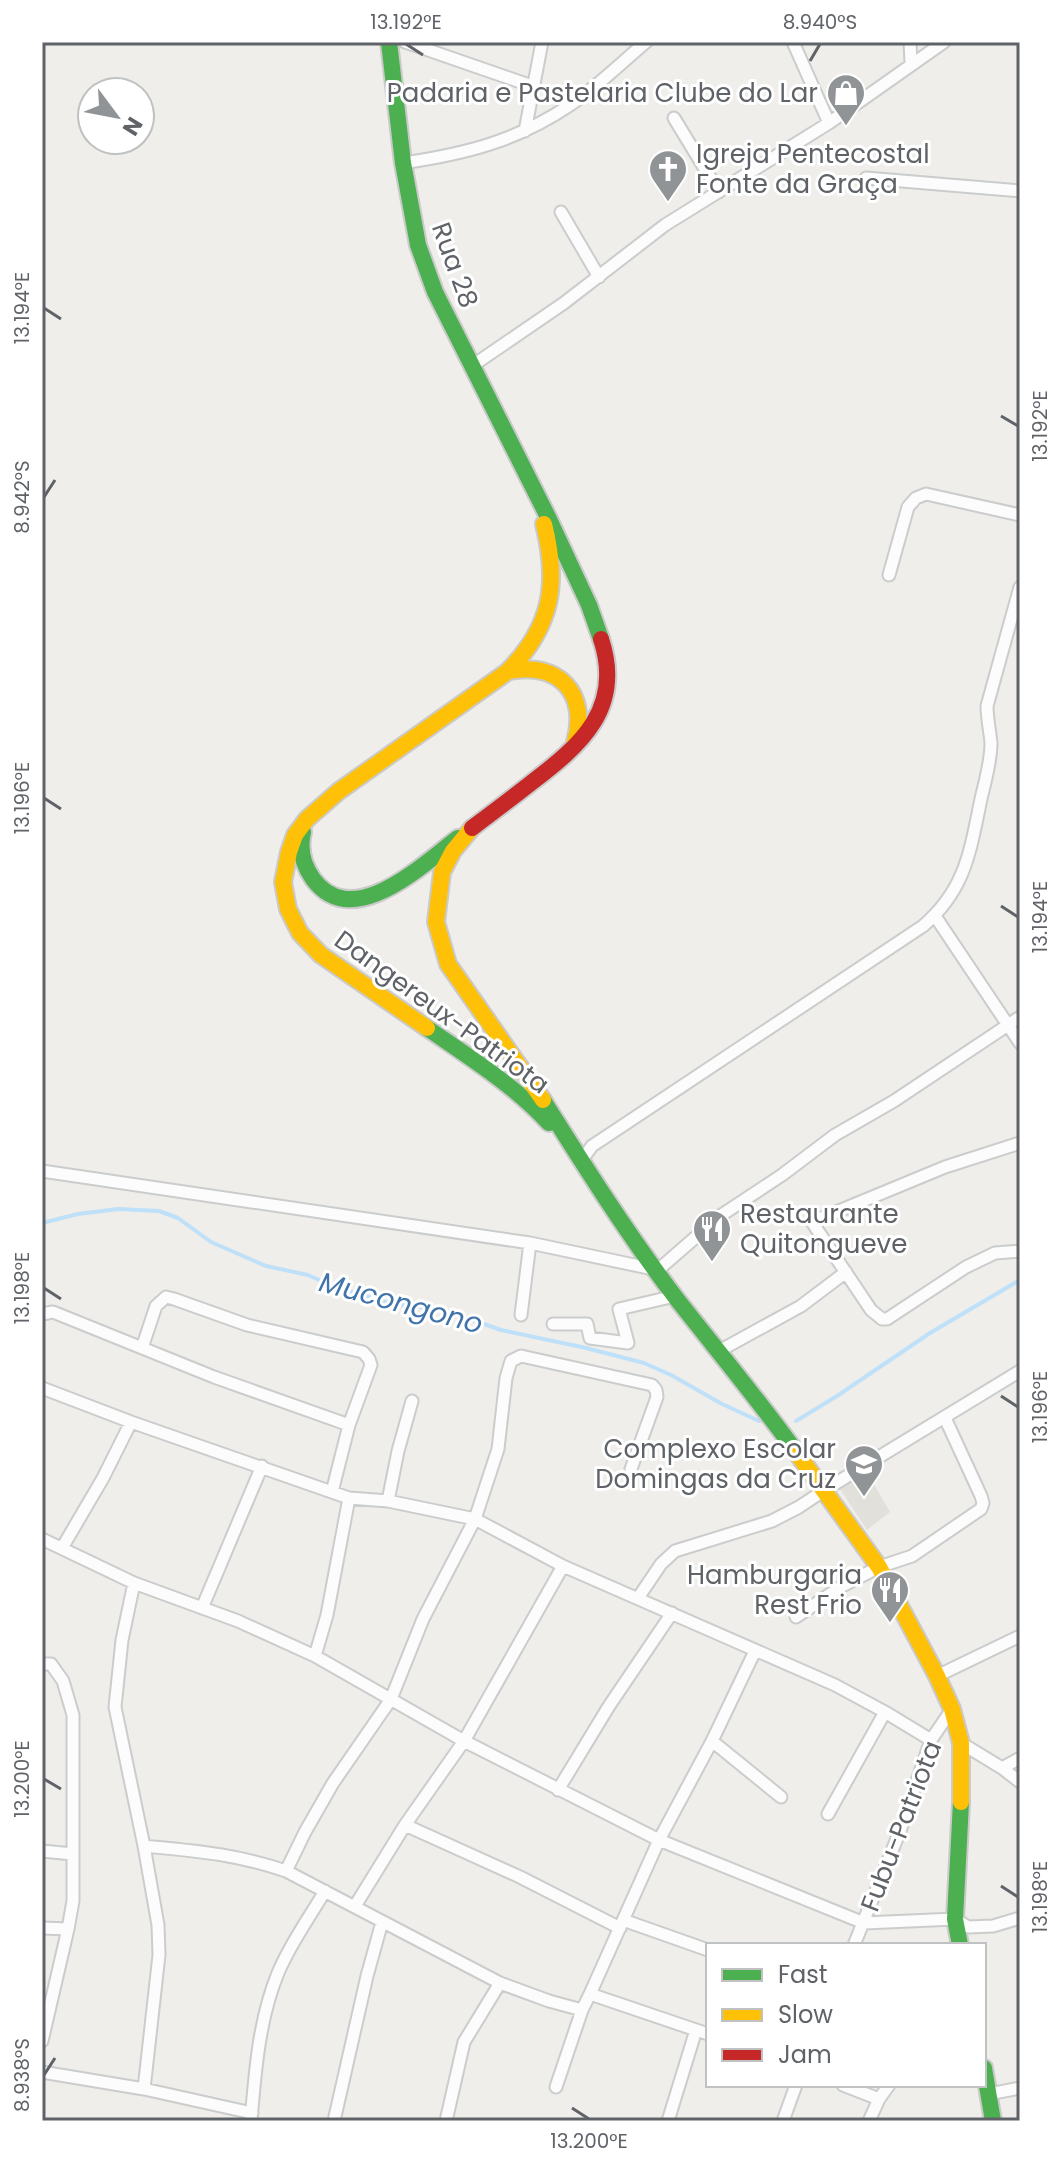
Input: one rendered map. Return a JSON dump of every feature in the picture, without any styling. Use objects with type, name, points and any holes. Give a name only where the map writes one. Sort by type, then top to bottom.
[{"type":"street","name":"Rua 28","points":[[389,42],[403,163],[418,245],[435,292],[533,488]]},
{"type":"street","points":[[405,42],[532,86]]},
{"type":"street","points":[[525,131],[542,42]]},
{"type":"street","points":[[403,163],[489,146],[525,131],[571,105],[646,42]]},
{"type":"street","points":[[793,42],[829,123]]},
{"type":"street","points":[[910,42],[911,63]]},
{"type":"street","points":[[472,366],[524,332],[665,225],[829,123],[944,42]]},
{"type":"street","points":[[674,118],[719,192]]},
{"type":"street","points":[[866,178],[1020,191]]},
{"type":"street","points":[[561,212],[599,277]]},
{"type":"street","points":[[307,819],[301,838],[301,854],[316,884],[330,894],[348,900],[366,899],[389,887],[472,828],[569,754],[589,730],[605,696],[605,652],[589,605],[533,488]]},
{"type":"street","name":"Dangereux-Patriota","points":[[533,488],[547,535],[553,585],[547,616],[530,648],[507,672],[339,791],[307,819],[295,835],[283,882],[288,909],[300,933],[321,955],[489,1071],[538,1111],[584,1164]]},
{"type":"street","points":[[889,575],[908,507],[916,498],[926,494],[1020,515]]},
{"type":"street","points":[[584,1164],[584,1157],[592,1146],[898,944],[946,905],[963,873],[969,852],[990,760],[987,706],[1020,587]]},
{"type":"street","points":[[507,672],[526,668],[543,671],[560,679],[571,691],[581,714],[581,730],[569,754]]},
{"type":"street","points":[[472,828],[453,851],[442,872],[436,922],[448,964],[536,1088],[586,1169],[675,1296],[759,1401],[879,1567],[952,1709],[961,1743],[962,1785],[955,1919],[960,1943]]},
{"type":"street","points":[[935,916],[1020,1043]]},
{"type":"street","points":[[658,1270],[720,1216],[835,1135],[894,1101],[1020,1017]]},
{"type":"street","points":[[1020,1143],[945,1167],[812,1222],[871,1310],[878,1317],[887,1319],[966,1267],[995,1253],[1020,1251]]},
{"type":"street","points":[[42,1171],[530,1243],[658,1270]]},
{"type":"street","points":[[521,1315],[530,1243]]},
{"type":"street","points":[[719,1351],[801,1306],[846,1272]]},
{"type":"street","points":[[553,1324],[587,1324],[590,1338],[628,1343],[619,1309],[675,1296]]},
{"type":"street","points":[[142,1348],[156,1306],[166,1297],[247,1325],[363,1352],[371,1365],[349,1425],[332,1492]]},
{"type":"street","points":[[42,1314],[53,1312],[214,1377],[349,1425]]},
{"type":"street","points":[[286,1871],[333,1783],[391,1699],[423,1619],[475,1519],[498,1449],[506,1378],[511,1361],[521,1356],[652,1385],[657,1397],[631,1469]]},
{"type":"street","points":[[638,1598],[661,1564],[675,1551],[772,1521],[799,1507],[1020,1371]]},
{"type":"street","points":[[42,1388],[349,1498],[388,1501],[475,1519],[563,1566],[798,1668],[885,1712],[931,1740]]},
{"type":"street","points":[[388,1501],[412,1401]]},
{"type":"street","points":[[796,1617],[842,1586],[879,1567],[912,1556],[981,1509],[981,1496],[945,1418]]},
{"type":"street","points":[[62,1548],[131,1422]]},
{"type":"street","points":[[202,1608],[262,1466]]},
{"type":"street","points":[[315,1656],[327,1615],[349,1498]]},
{"type":"street","points":[[42,1539],[134,1583],[238,1621],[315,1656],[464,1741],[659,1840],[864,1923],[955,1919],[968,1927],[993,1926],[1020,1918]]},
{"type":"street","points":[[355,1906],[405,1825],[464,1741],[563,1566]]},
{"type":"street","points":[[134,1583],[122,1640],[115,1707],[158,1925],[159,1955],[144,2089]]},
{"type":"street","points":[[558,1790],[609,1706],[672,1613]]},
{"type":"street","points":[[937,1676],[1020,1636]]},
{"type":"street","points":[[556,2087],[582,2010],[659,1840],[712,1741],[755,1651]]},
{"type":"street","points":[[42,1664],[51,1664],[63,1681],[73,1715],[73,1901],[42,2041]]},
{"type":"street","name":"Fubu-Patriota","points":[[855,1943],[900,1831],[931,1740],[952,1709]]},
{"type":"street","points":[[828,1814],[885,1712]]},
{"type":"street","points":[[712,1741],[781,1797]]},
{"type":"street","points":[[961,1743],[1020,1782]]},
{"type":"street","points":[[1002,1768],[1020,1758]]},
{"type":"street","points":[[405,1825],[622,1924],[706,1949]]},
{"type":"street","points":[[144,1846],[226,1854],[286,1871],[500,1983],[582,2010]]},
{"type":"street","points":[[42,1851],[73,1854]]},
{"type":"street","points":[[42,2072],[144,2089],[251,2117],[258,2049],[269,1999],[290,1948],[325,1891]]},
{"type":"street","points":[[334,2121],[382,1922]]},
{"type":"street","points":[[42,1928],[68,1929]]},
{"type":"street","points":[[446,2121],[464,2042],[500,1983]]},
{"type":"street","points":[[590,1994],[702,2032],[668,2121]]},
{"type":"street","points":[[986,2078],[993,2121]]},
{"type":"street","points":[[783,2121],[795,2087]]},
{"type":"street","points":[[848,2087],[879,2099]]},
{"type":"street","points":[[869,2121],[888,2087]]},
{"type":"street","points":[[989,2094],[1020,2088]]},
{"type":"shaded area","name":"Complexo Escolar Domingas da Cruz","points":[[865,1469],[890,1512],[867,1530],[837,1484]]},
{"type":"waterway","name":"Mucongono","points":[[42,1223],[118,1209],[159,1211],[178,1218],[211,1242],[266,1266],[308,1275],[388,1303],[444,1310],[501,1330],[644,1363],[759,1421]]},
{"type":"waterway","name":"Mucongono","points":[[796,1421],[930,1333],[1020,1280]]},
{"type":"traffic: fast","points":[[389,42],[403,163],[418,245],[435,292],[549,519],[589,605],[601,639]]},
{"type":"traffic: fast","points":[[303,832],[303,857],[313,879],[329,894],[348,899],[367,897],[407,877],[458,838]]},
{"type":"traffic: fast","points":[[427,1028],[506,1084],[549,1123]]},
{"type":"traffic: fast","points":[[543,1100],[658,1274],[796,1452]]},
{"type":"traffic: fast","points":[[960,1943],[955,1919],[961,1802]]},
{"type":"traffic: fast","points":[[986,2080],[993,2121]]},
{"type":"traffic: slow","points":[[427,1028],[321,955],[300,933],[288,909],[283,882],[289,852],[295,835],[307,819],[339,791],[507,672],[522,655],[534,638],[548,604],[551,566],[544,524]]},
{"type":"traffic: slow","points":[[509,671],[542,671],[566,684],[577,709],[575,742]]},
{"type":"traffic: slow","points":[[472,828],[453,851],[442,872],[436,922],[448,964],[543,1100]]},
{"type":"traffic: slow","points":[[796,1452],[879,1567],[937,1676],[952,1709],[961,1743],[961,1802]]},
{"type":"traffic: jam","points":[[472,828],[549,769],[593,723],[607,685],[607,663],[601,639]]},
{"type":"place","name":"Padaria e Pastelaria Clube do Lar","points":[[846,127]]},
{"type":"place","name":"Igreja Pentecostal Fonte da Graça","points":[[668,203]]},
{"type":"place","name":"Restaurante Quitongueve","points":[[712,1263]]},
{"type":"place","name":"Complexo Escolar Domingas da Cruz","points":[[864,1498]]},
{"type":"place","name":"Hamburgaria Rest Frio","points":[[890,1624]]}]
